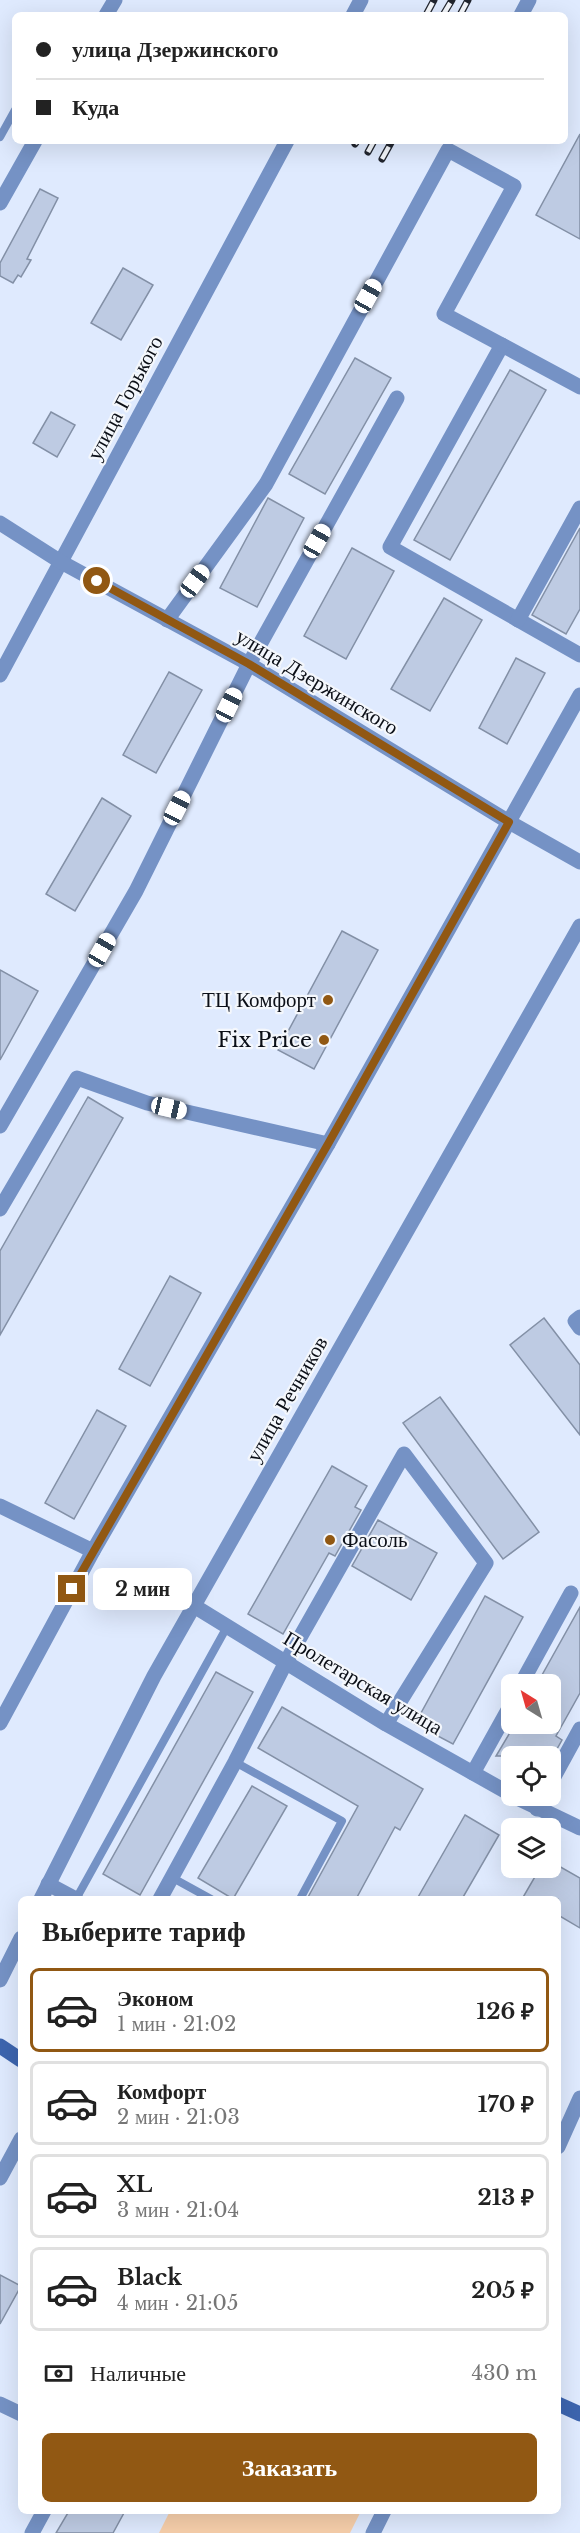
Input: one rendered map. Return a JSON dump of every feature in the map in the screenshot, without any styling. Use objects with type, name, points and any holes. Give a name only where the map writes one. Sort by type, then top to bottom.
[{"type":"main road","points":[[0,2046],[18,2058]]},
{"type":"main road","points":[[561,2405],[580,2414]]},
{"type":"street","points":[[0,203],[33,144]]},
{"type":"street","name":"улица Горького","points":[[0,675],[285,144]]},
{"type":"street","points":[[167,620],[266,484],[448,150],[514,186],[444,314],[580,387]]},
{"type":"street","points":[[502,345],[390,547],[580,655]]},
{"type":"street","points":[[0,1126],[136,891],[249,664],[397,398]]},
{"type":"street","points":[[518,620],[580,508]]},
{"type":"street","name":"улица Дзержинского","points":[[0,523],[61,562],[249,664],[509,822],[580,862]]},
{"type":"street","points":[[0,1723],[93,1551],[328,1144],[580,695]]},
{"type":"street","name":"улица Речников","points":[[42,1896],[154,1676],[580,926]]},
{"type":"street","points":[[0,1209],[76,1078],[147,1103],[328,1144]]},
{"type":"street","points":[[580,1317],[575,1321],[580,1328]]},
{"type":"street","points":[[162,1896],[235,1762],[286,1662],[404,1454],[486,1563],[386,1724]]},
{"type":"street","points":[[0,1506],[93,1551]]},
{"type":"street","points":[[526,1674],[571,1593]]},
{"type":"street","name":"Пролетарская улица","points":[[194,1606],[386,1724],[501,1789]]},
{"type":"street","points":[[473,1773],[501,1723]]},
{"type":"street","points":[[561,1764],[580,1729]]},
{"type":"street","name":"Пролетарская улица","points":[[546,1806],[580,1828]]},
{"type":"street","points":[[48,1884],[70,1896]]},
{"type":"street","points":[[0,1980],[18,1944]]},
{"type":"street","points":[[561,2140],[580,2098]]},
{"type":"street","points":[[0,2178],[18,2145]]},
{"type":"street","points":[[0,2404],[18,2413]]},
{"type":"street","points":[[32,2533],[42,2514]]},
{"type":"street","points":[[373,2533],[382,2514]]},
{"type":"lane","points":[[0,137],[12,115]]},
{"type":"lane","points":[[78,1896],[228,1625]]},
{"type":"lane","points":[[235,1762],[342,1821],[302,1896]]},
{"type":"lane","points":[[171,1877],[206,1896]]},
{"type":"shaded area","points":[[168,2514],[360,2514],[350,2533],[159,2533]]},
{"type":"building","points":[[580,134],[580,239],[536,215]]},
{"type":"building","points":[[40,189],[58,198],[27,259],[31,260],[21,277],[18,275],[13,283],[0,276],[0,263]]},
{"type":"building","points":[[123,268],[153,285],[121,340],[91,323]]},
{"type":"building","points":[[355,358],[391,378],[325,494],[289,474]]},
{"type":"building","points":[[510,370],[546,390],[450,560],[414,540]]},
{"type":"building","points":[[51,412],[75,425],[57,457],[33,443]]},
{"type":"building","points":[[268,498],[304,518],[257,607],[220,588]]},
{"type":"building","points":[[580,528],[580,609],[566,634],[532,615]]},
{"type":"building","points":[[352,548],[394,571],[346,659],[304,636]]},
{"type":"building","points":[[444,598],[482,620],[430,711],[391,689]]},
{"type":"building","points":[[516,658],[545,673],[507,744],[479,728]]},
{"type":"building","points":[[169,672],[202,690],[156,773],[123,755]]},
{"type":"building","points":[[102,798],[131,816],[75,911],[46,894]]},
{"type":"building","name":"ТЦ Комфорт","points":[[342,931],[378,950],[314,1069],[278,1050]]},
{"type":"building","points":[[0,970],[38,991],[0,1060]]},
{"type":"building","points":[[88,1097],[123,1118],[0,1335],[0,1251]]},
{"type":"building","points":[[170,1276],[201,1293],[150,1386],[119,1369]]},
{"type":"building","points":[[544,1318],[580,1365],[580,1435],[510,1345]]},
{"type":"building","points":[[440,1397],[539,1532],[503,1559],[403,1423]]},
{"type":"building","points":[[97,1410],[126,1426],[74,1519],[45,1503]]},
{"type":"building","points":[[332,1466],[367,1486],[355,1507],[361,1510],[335,1556],[329,1553],[283,1634],[248,1614]]},
{"type":"building","points":[[378,1520],[437,1553],[411,1600],[352,1566]]},
{"type":"building","points":[[485,1596],[523,1617],[453,1744],[415,1724]]},
{"type":"building","points":[[580,1607],[580,1693],[561,1727],[561,1674],[543,1674]]},
{"type":"building","points":[[216,1672],[253,1692],[140,1895],[103,1874]]},
{"type":"building","points":[[282,1707],[423,1789],[400,1830],[395,1827],[358,1896],[309,1896],[358,1806],[258,1748]]},
{"type":"building","points":[[509,1734],[557,1734],[556,1736],[562,1740],[559,1746],[502,1746]]},
{"type":"building","points":[[252,1786],[287,1806],[235,1896],[228,1896],[198,1878]]},
{"type":"building","points":[[465,1815],[499,1835],[464,1896],[419,1896]]},
{"type":"building","points":[[561,1867],[580,1878],[580,1928],[561,1917],[561,1896],[524,1896],[534,1878],[561,1878]]},
{"type":"building","points":[[0,2275],[18,2284],[18,2291],[0,2324]]},
{"type":"building","points":[[67,2514],[123,2514],[113,2533],[56,2533]]},
{"type":"railway","points":[[428,12],[434,0]]},
{"type":"railway","points":[[445,12],[452,0]]},
{"type":"railway","points":[[462,12],[468,0]]},
{"type":"railway","points":[[368,152],[372,144]]},
{"type":"railway","points":[[382,159],[390,144]]},
{"type":"place","name":"ТЦ Комфорт","points":[[328,1000]]},
{"type":"place","name":"Fix Price","points":[[324,1040]]},
{"type":"place","name":"Фасоль","points":[[330,1540]]},
{"type":"route","points":[[72,1589],[328,1144],[509,822],[249,664],[97,581]]}]
